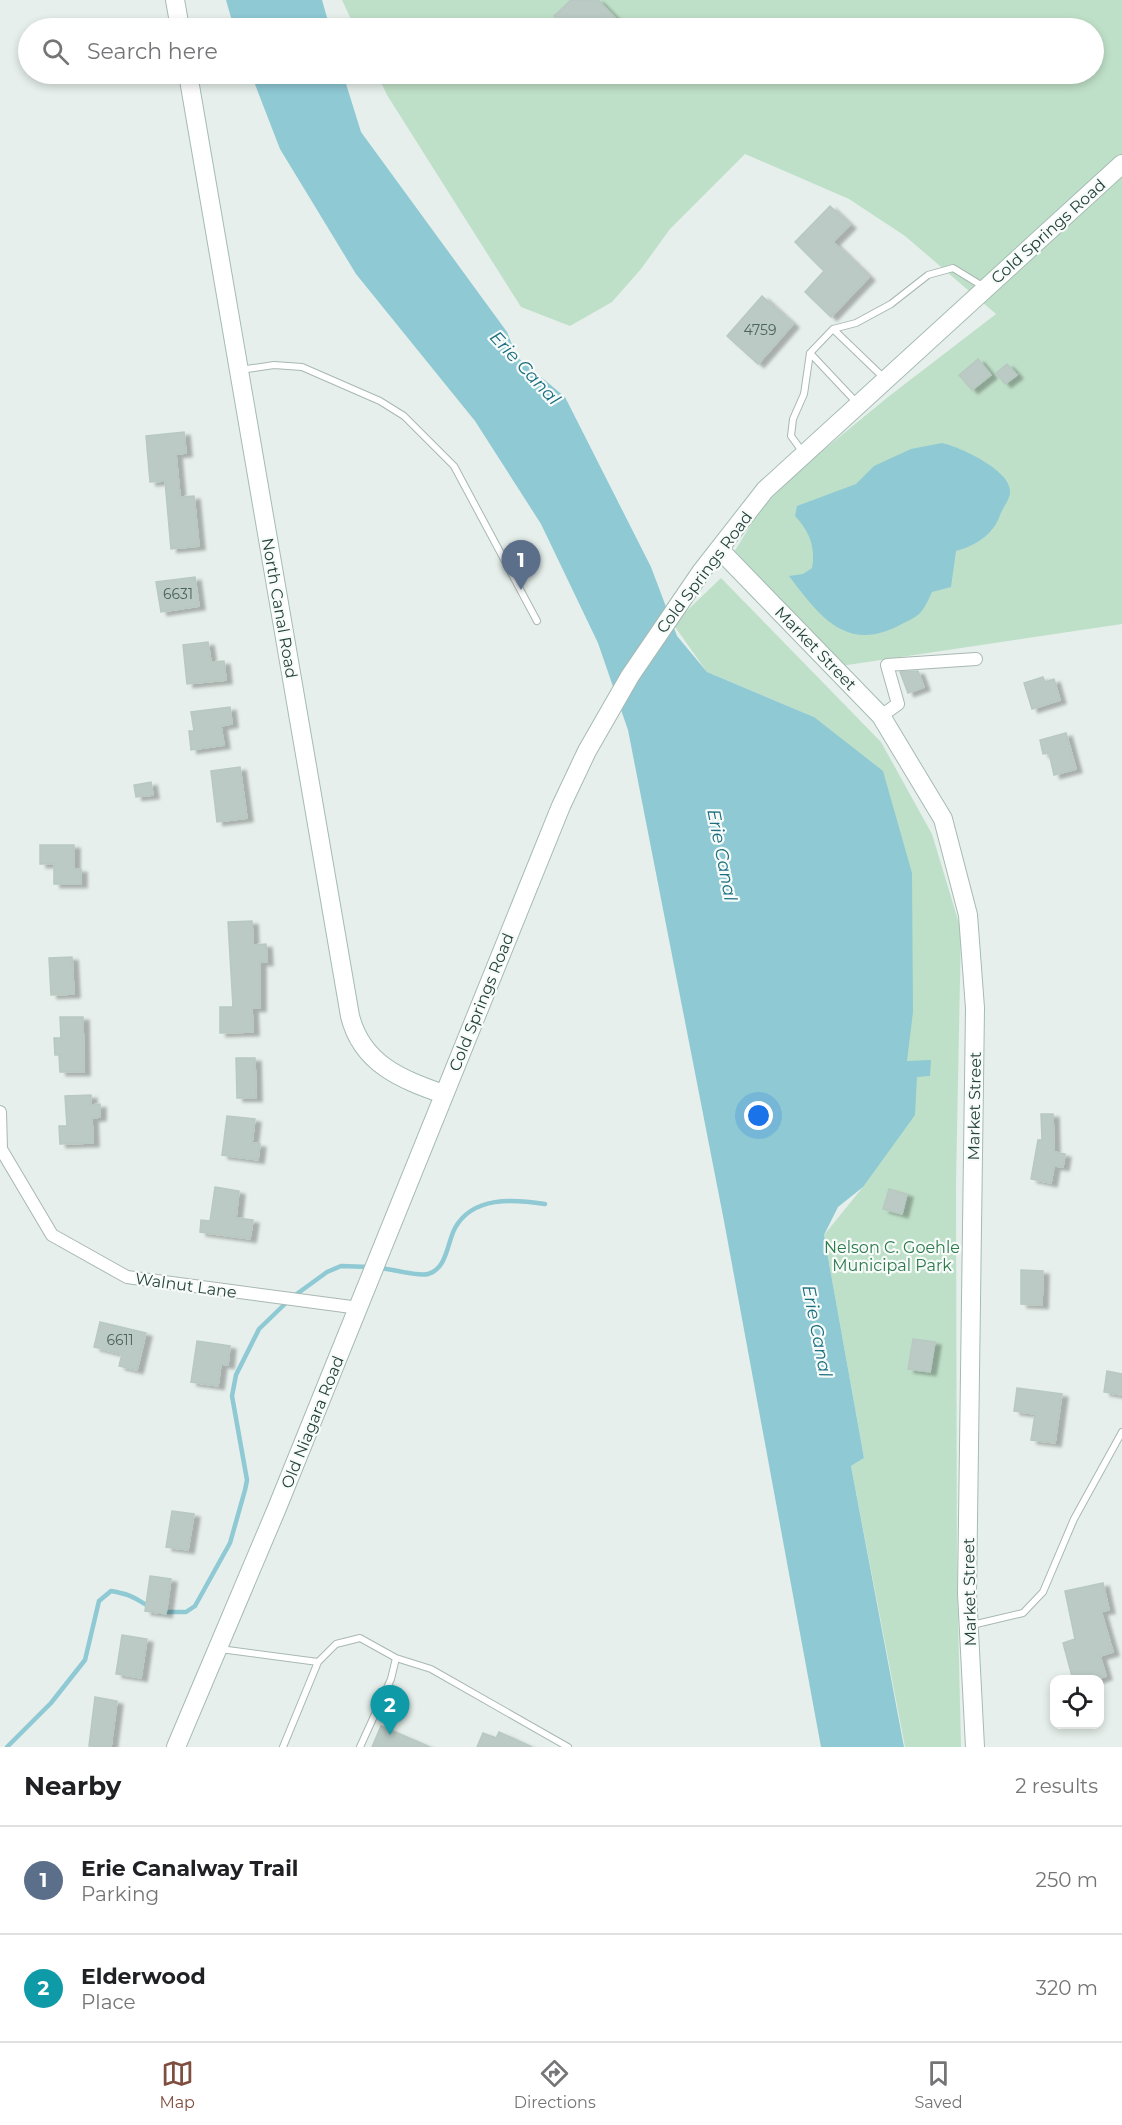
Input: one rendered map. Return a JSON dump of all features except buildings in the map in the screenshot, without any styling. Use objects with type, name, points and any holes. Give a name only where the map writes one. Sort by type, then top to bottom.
[{"type":"street","points":[[175,0],[178,18]]},
{"type":"street","name":"North Canal Road","points":[[190,84],[352,1027],[362,1047],[381,1066],[410,1082],[443,1094]]},
{"type":"street","name":"Cold Springs Road","points":[[443,1094],[561,806],[587,751],[630,676],[701,572],[765,490],[1122,164]]},
{"type":"street","name":"Market Street","points":[[720,550],[881,716],[943,819],[968,915],[975,1008],[969,1625],[975,1747]]},
{"type":"street","points":[[881,716],[898,704],[887,665],[976,659]]},
{"type":"street","name":"Old Niagara Road","points":[[176,1747],[219,1648],[443,1094]]},
{"type":"street","name":"Walnut Lane","points":[[0,1112],[1,1149],[52,1235],[127,1277],[358,1308]]},
{"type":"lane","points":[[805,454],[791,436],[793,418],[804,394],[810,353],[833,329],[856,322],[891,304],[928,275],[953,268],[986,287]]},
{"type":"lane","points":[[833,329],[885,380]]},
{"type":"lane","points":[[810,353],[858,405]]},
{"type":"lane","points":[[240,370],[274,365],[302,367],[380,401],[404,416],[454,466],[537,621]]},
{"type":"lane","points":[[969,1625],[1023,1612],[1043,1592],[1074,1519],[1122,1432]]},
{"type":"lane","points":[[283,1747],[318,1662],[336,1644],[360,1638],[396,1658],[431,1669],[568,1747]]},
{"type":"lane","points":[[219,1648],[318,1662]]},
{"type":"lane","points":[[360,1747],[391,1679],[396,1658]]},
{"type":"green space","points":[[342,0],[1122,0],[1122,624],[834,667],[734,552],[760,510],[798,471],[888,397],[996,314],[905,236],[849,199],[745,154],[670,229],[641,269],[612,302],[570,326],[521,307],[382,84],[1104,84],[1104,18],[350,18]]},
{"type":"green space","name":"Nelson C. Goehle Municipal Park","points":[[721,578],[881,742],[932,834],[961,930],[956,1183],[957,1571],[961,1747],[905,1747],[851,1466],[864,1458],[824,1235],[863,1187],[814,717],[707,672],[673,624]]},
{"type":"water","points":[[226,0],[322,0],[327,18],[231,18]]},
{"type":"water","name":"Erie Canal","points":[[255,84],[346,84],[361,132],[507,332],[517,357],[565,397],[651,567],[677,636],[707,672],[814,717],[883,771],[912,873],[913,1012],[907,1061],[931,1060],[930,1076],[917,1077],[915,1115],[863,1187],[838,1207],[824,1235],[864,1458],[851,1466],[904,1747],[821,1747],[724,1221],[628,730],[598,643],[541,524],[475,421],[356,274],[280,149]]},
{"type":"water","points":[[942,443],[961,449],[984,461],[1003,476],[1009,485],[1010,493],[997,522],[983,538],[956,551],[951,587],[932,592],[916,617],[879,633],[863,635],[848,632],[834,625],[822,616],[789,576],[803,574],[812,568],[813,560],[810,540],[795,516],[797,506],[856,484],[874,466],[911,449]]},
{"type":"waterway","points":[[378,1268],[428,1274],[439,1267],[446,1255],[455,1228],[472,1210],[483,1205],[507,1201],[545,1204]]},
{"type":"waterway","points":[[294,1296],[327,1272],[341,1266],[369,1267]]},
{"type":"waterway","points":[[160,1612],[186,1612],[195,1606],[230,1543],[247,1480],[232,1396],[236,1375],[259,1329],[288,1301]]},
{"type":"waterway","points":[[7,1747],[51,1703],[85,1660],[99,1601],[111,1591],[128,1595],[150,1607]]},
{"type":"place","name":"Erie Canalway Trail","points":[[521,590]]},
{"type":"place","name":"Elderwood","points":[[390,1735]]}]
